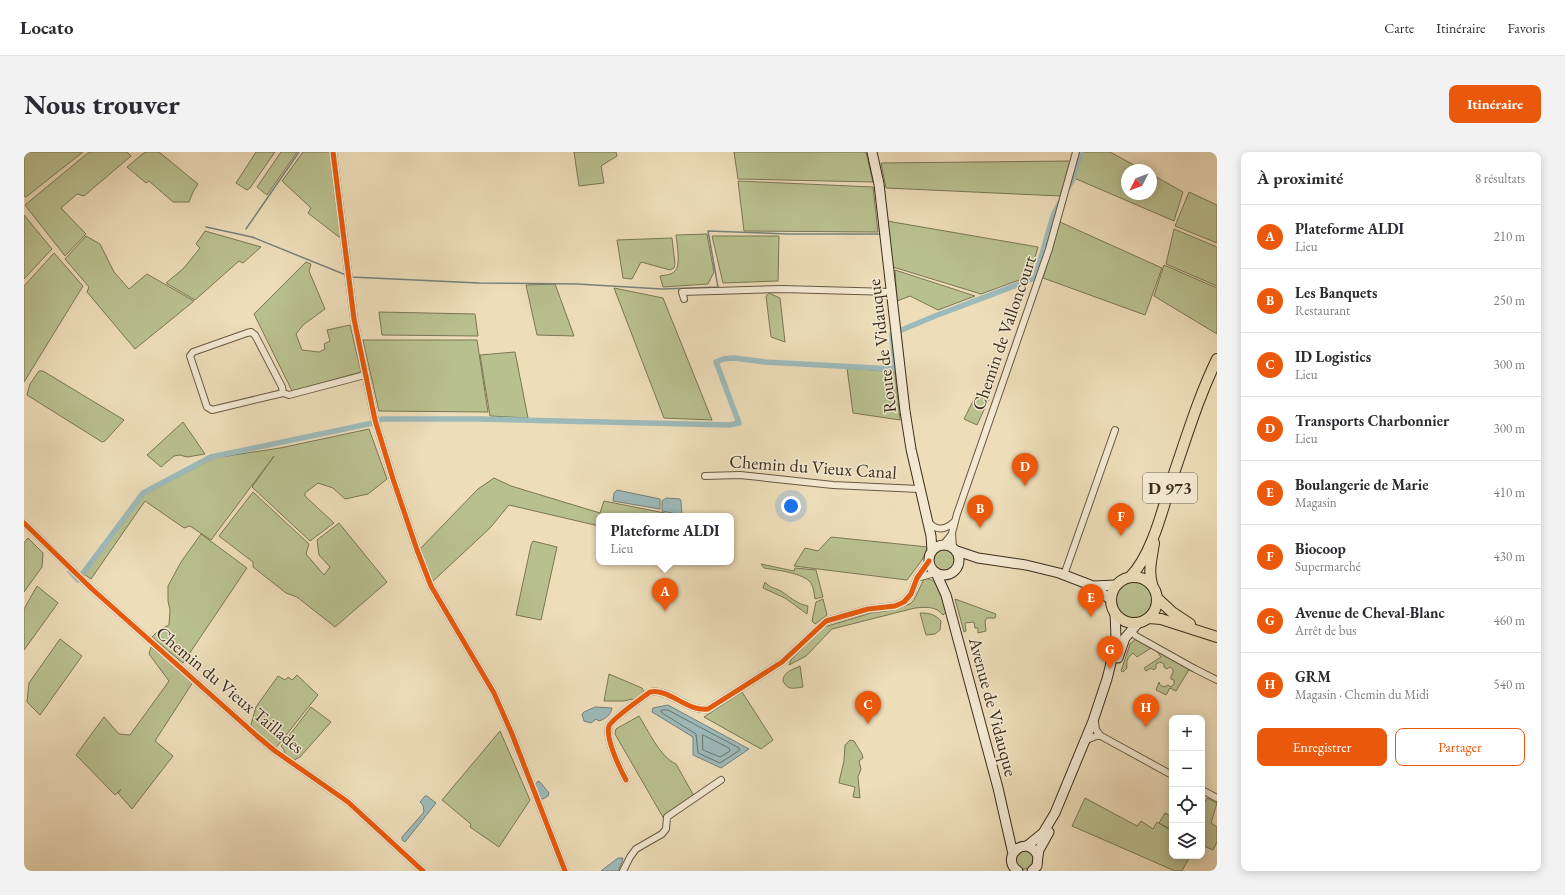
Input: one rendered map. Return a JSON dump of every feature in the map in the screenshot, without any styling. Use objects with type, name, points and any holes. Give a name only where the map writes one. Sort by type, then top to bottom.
[{"type":"main road","name":"D 973","points":[[1152,584],[1150,577],[1150,565],[1158,525],[1189,429],[1217,359]]},
{"type":"main road","name":"D 973","points":[[1130,577],[1141,562],[1158,525]]},
{"type":"main road","points":[[1125,578],[1142,578],[1152,584],[1158,599],[1155,612],[1149,618],[1138,623],[1128,622],[1123,620],[1115,612],[1111,600],[1112,595],[1117,585],[1125,578]]},
{"type":"main road","points":[[1158,599],[1172,612],[1202,632]]},
{"type":"main road","points":[[1149,618],[1159,619],[1217,637]]},
{"type":"street","points":[[333,152],[351,305],[378,430],[417,550],[431,586],[494,693],[512,734],[565,871]]},
{"type":"street","name":"Route de Vidauque","points":[[872,152],[879,184],[905,411],[911,449],[932,551]]},
{"type":"street","name":"Chemin de Valloncourt","points":[[955,550],[952,533],[955,521],[1048,249],[1076,152]]},
{"type":"street","points":[[684,299],[682,292],[782,289],[892,292]]},
{"type":"street","points":[[283,393],[282,388],[255,335],[251,332],[193,352],[190,356],[207,407],[210,410],[283,393],[289,395],[365,375]]},
{"type":"street","points":[[1064,575],[1115,430]]},
{"type":"street","name":"Chemin du Vieux Canal","points":[[705,476],[740,475],[833,485],[920,489]]},
{"type":"street","points":[[926,518],[932,526],[940,529],[946,528],[955,521]]},
{"type":"street","name":"Chemin du Vieux Taillades","points":[[24,523],[98,594],[257,736],[271,748],[348,802],[423,871]]},
{"type":"street","name":"Chemin de Valloncourt","points":[[942,545],[952,533]]},
{"type":"street","points":[[930,536],[942,545],[978,558],[1026,564],[1064,575],[1093,586],[1111,600]]},
{"type":"street","points":[[626,780],[616,760],[609,732],[609,726],[614,720],[650,692],[654,691],[666,694],[678,701],[701,710],[708,709],[782,662],[826,621],[868,609],[895,606],[904,602],[911,594],[917,578],[929,561],[932,551],[942,545]]},
{"type":"street","points":[[955,550],[959,558],[956,569]]},
{"type":"street","points":[[929,561],[931,568],[936,573],[948,575],[956,569],[978,558]]},
{"type":"street","name":"Avenue de Vidauque","points":[[946,595],[948,581],[956,569]]},
{"type":"street","points":[[917,578],[936,573]]},
{"type":"street","name":"Avenue de Vidauque","points":[[936,573],[946,595],[998,788],[1012,854],[1012,862],[1017,870]]},
{"type":"street","points":[[1093,586],[1117,585]]},
{"type":"street","points":[[1012,854],[1017,848],[1026,846],[1035,841],[1043,833],[1053,818],[1093,721],[1107,679],[1116,638],[1115,612]]},
{"type":"street","points":[[1034,870],[1038,862],[1039,850],[1058,815],[1096,722],[1125,638],[1138,623]]},
{"type":"street","points":[[1131,631],[1136,636],[1217,680]]},
{"type":"street","points":[[1096,722],[1096,730],[1101,736],[1169,773]]},
{"type":"street","points":[[1089,739],[1096,736],[1101,736]]},
{"type":"street","points":[[623,871],[636,849],[662,834],[666,829],[668,817],[721,780]]},
{"type":"street","points":[[1205,792],[1217,798]]},
{"type":"street","name":"Avenue de Vidauque","points":[[1006,827],[1015,841],[1036,851],[1038,856]]},
{"type":"green space","points":[[24,152],[83,152],[26,197],[24,196]]},
{"type":"green space","points":[[89,152],[127,152],[131,156],[84,196],[77,194],[61,208],[86,234],[65,256],[25,205]]},
{"type":"green space","points":[[145,152],[159,152],[198,184],[189,202],[173,202],[149,181],[146,183],[127,167]]},
{"type":"green space","points":[[256,152],[275,152],[250,188],[247,190],[236,183]]},
{"type":"green space","points":[[281,152],[297,152],[267,195],[257,187]]},
{"type":"green space","points":[[303,152],[330,152],[341,235],[339,237],[308,213],[311,208],[282,181]]},
{"type":"green space","points":[[574,152],[616,152],[617,156],[601,166],[604,183],[579,186]]},
{"type":"green space","points":[[734,152],[866,152],[873,182],[738,179]]},
{"type":"green space","points":[[1083,152],[1110,152],[1132,164],[1121,164],[1121,198],[1074,178]]},
{"type":"green space","points":[[1071,161],[1060,196],[886,188],[881,163]]},
{"type":"green space","points":[[1157,177],[1183,192],[1174,221],[1125,200],[1157,200]]},
{"type":"green space","points":[[738,181],[873,187],[878,232],[744,231]]},
{"type":"green space","points":[[1189,192],[1217,205],[1217,243],[1175,226]]},
{"type":"green space","points":[[24,215],[52,249],[24,279]]},
{"type":"green space","points":[[887,221],[1038,247],[1030,276],[981,294],[893,267]]},
{"type":"green space","points":[[1060,222],[1162,268],[1145,315],[1043,278]]},
{"type":"green space","points":[[1174,229],[1217,247],[1217,286],[1166,264]]},
{"type":"green space","points":[[205,231],[261,247],[243,263],[239,261],[195,300],[166,283],[184,268],[200,248],[196,244]]},
{"type":"green space","points":[[707,234],[714,272],[708,284],[663,287],[660,276],[668,275],[674,272],[678,265],[676,235]]},
{"type":"green space","points":[[86,236],[100,244],[114,272],[129,289],[147,274],[194,301],[135,349],[87,292],[89,287],[65,259]]},
{"type":"green space","points":[[712,236],[779,236],[778,281],[723,283]]},
{"type":"green space","points":[[672,238],[675,264],[674,268],[670,270],[641,262],[632,279],[623,278],[617,240]]},
{"type":"green space","points":[[54,253],[83,286],[24,382],[24,286]]},
{"type":"green space","points":[[306,262],[311,264],[309,271],[325,309],[303,325],[296,334],[302,350],[319,352],[325,349],[324,344],[330,341],[327,330],[350,325],[361,372],[292,391],[254,314]]},
{"type":"green space","points":[[1164,265],[1217,288],[1217,334],[1154,296]]},
{"type":"green space","points":[[895,270],[975,296],[938,310],[910,296],[897,301]]},
{"type":"green space","points":[[555,284],[574,336],[537,335],[526,285]]},
{"type":"green space","points":[[614,288],[663,298],[712,420],[664,418]]},
{"type":"green space","points":[[769,293],[780,298],[785,342],[771,337],[766,296]]},
{"type":"green space","points":[[379,312],[475,314],[478,336],[382,335]]},
{"type":"green space","points":[[363,340],[477,340],[488,412],[379,411]]},
{"type":"green space","points":[[515,352],[528,418],[490,416],[480,355]]},
{"type":"green space","points":[[847,368],[895,372],[900,420],[853,413]]},
{"type":"green space","points":[[39,371],[43,371],[124,420],[105,441],[102,442],[27,395],[30,384]]},
{"type":"green space","points":[[977,393],[989,399],[977,425],[964,419]]},
{"type":"green space","points":[[183,422],[205,454],[187,457],[180,455],[174,456],[161,467],[147,455]]},
{"type":"green space","points":[[369,429],[387,479],[368,494],[345,499],[333,488],[318,483],[305,493],[305,496],[334,523],[310,541],[252,487],[274,456],[211,540],[190,526],[184,528],[145,501],[91,579],[84,574],[143,495],[214,458],[280,448]]},
{"type":"green space","points":[[494,478],[511,486],[600,513],[596,513],[596,525],[509,505],[490,528],[432,582],[419,550],[478,489]]},
{"type":"green space","points":[[253,492],[309,544],[306,554],[324,575],[330,567],[319,555],[317,540],[339,523],[387,582],[335,627],[297,597],[286,593],[253,567],[253,562],[219,536]]},
{"type":"green space","points":[[604,501],[665,513],[600,513]]},
{"type":"green space","points":[[201,534],[247,568],[183,663],[152,637],[159,630],[169,625],[170,610],[168,601],[168,586],[181,562]]},
{"type":"green space","points":[[831,537],[928,547],[922,560],[907,580],[794,566],[805,548],[818,551]]},
{"type":"green space","points":[[28,538],[43,553],[42,567],[24,592],[24,543]]},
{"type":"green space","points":[[533,541],[557,547],[541,620],[516,615]]},
{"type":"green space","points":[[944,549],[952,552],[955,560],[952,568],[944,571],[936,568],[933,560],[936,552]]},
{"type":"green space","points":[[761,564],[794,571],[795,568],[816,570],[823,597],[815,599],[811,583],[802,577],[789,572],[764,568]]},
{"type":"green space","points":[[926,578],[935,583],[938,587],[946,612],[943,615],[937,610],[927,607],[915,608],[832,629],[806,656],[789,665],[791,660],[821,628],[871,613],[886,611],[910,604],[914,600]]},
{"type":"green space","points":[[1130,581],[1138,581],[1148,586],[1152,593],[1152,607],[1148,614],[1138,619],[1130,619],[1120,614],[1118,611],[1115,604],[1115,596],[1120,586],[1123,584]]},
{"type":"green space","points":[[765,582],[769,586],[781,591],[797,602],[808,606],[807,614],[785,598],[763,588]]},
{"type":"green space","points":[[37,586],[58,603],[24,650],[24,609]]},
{"type":"green space","points":[[823,599],[827,615],[815,624],[812,621],[816,602]]},
{"type":"green space","points":[[955,599],[996,614],[995,618],[987,618],[985,621],[986,631],[978,633],[978,628],[975,628],[974,622],[965,623],[966,631],[964,632]]},
{"type":"green space","points":[[920,613],[932,614],[939,619],[941,621],[940,630],[935,634],[926,635]]},
{"type":"green space","points":[[1137,638],[1151,648],[1137,657],[1133,653],[1128,659],[1127,668],[1123,672],[1121,671],[1130,644]]},
{"type":"green space","points":[[60,639],[82,656],[40,715],[27,702],[29,683]]},
{"type":"green space","points":[[151,647],[193,682],[155,741],[173,756],[132,809],[118,793],[121,789],[115,795],[76,755],[104,717],[119,734],[130,735],[169,681],[149,654]]},
{"type":"green space","points":[[1155,649],[1190,668],[1176,691],[1170,688],[1166,695],[1156,690],[1159,682],[1160,685],[1164,687],[1168,685],[1171,687],[1174,684],[1174,680],[1171,679],[1173,669],[1170,667],[1167,669],[1164,667],[1164,664],[1160,662],[1156,664],[1156,668],[1154,670],[1151,668],[1146,671],[1144,668],[1161,657]]},
{"type":"green space","points":[[800,666],[803,687],[789,688],[783,681],[783,678],[788,672]]},
{"type":"green space","points":[[609,674],[642,688],[644,692],[633,700],[604,701]]},
{"type":"green space","points":[[297,675],[318,695],[275,749],[250,728],[256,707],[278,676],[285,680],[288,677],[292,680]]},
{"type":"green space","points":[[742,692],[773,740],[761,749],[704,717]]},
{"type":"green space","points":[[311,707],[331,722],[300,757],[294,760],[285,754],[281,746]]},
{"type":"green space","points":[[639,716],[665,756],[676,764],[694,796],[664,819],[615,734],[616,729]]},
{"type":"green space","points":[[500,731],[530,800],[499,847],[470,827],[471,824],[442,800]]},
{"type":"green space","points":[[850,740],[854,741],[863,758],[859,761],[861,769],[858,777],[860,798],[853,797],[855,787],[839,783],[844,761],[845,745]]},
{"type":"green space","points":[[1085,798],[1137,826],[1141,821],[1153,829],[1157,822],[1169,829],[1169,859],[1188,859],[1182,871],[1175,871],[1072,826]]},
{"type":"green space","points":[[1207,798],[1217,803],[1211,823],[1217,827],[1217,842],[1213,850],[1205,846],[1205,802]]},
{"type":"green space","points":[[1165,813],[1169,815],[1169,828],[1159,823]]},
{"type":"green space","points":[[1029,849],[1036,861],[1030,869],[1021,869],[1015,862],[1016,856],[1020,851]]},
{"type":"water","points":[[617,490],[660,499],[660,509],[613,501],[614,493]]},
{"type":"water","points":[[666,498],[680,499],[682,513],[662,511],[662,501]]},
{"type":"water","points":[[668,705],[749,749],[721,768],[693,755],[693,737],[652,712],[653,708]]},
{"type":"water","points":[[595,707],[612,708],[609,715],[599,721],[596,719],[591,723],[584,721],[582,714]]},
{"type":"water","points":[[538,781],[549,793],[548,796],[543,799],[540,798],[535,785]]},
{"type":"water","points":[[425,796],[436,803],[405,842],[402,840],[402,837],[424,812],[423,805],[420,802]]},
{"type":"water","points":[[618,858],[623,858],[618,871],[601,871]]},
{"type":"waterway","points":[[246,229],[299,152]]},
{"type":"waterway","points":[[1067,189],[1073,179],[1081,152]]},
{"type":"waterway","points":[[70,571],[78,580],[143,493],[211,457],[373,423],[382,419],[480,419],[729,425],[739,423],[716,362],[723,359],[734,358],[765,362],[893,369],[895,366],[892,334],[1035,278],[1053,216],[1060,202]]},
{"type":"waterway","points":[[206,227],[252,237],[346,275]]},
{"type":"waterway","points":[[351,277],[479,283],[577,284],[662,289],[718,287],[708,231],[788,234],[880,234]]},
{"type":"cycle path","points":[[333,152],[354,319],[375,420],[393,479],[431,586],[494,693],[512,734],[565,871]]},
{"type":"cycle path","points":[[24,523],[92,589],[257,736],[275,751],[348,802],[423,871]]},
{"type":"cycle path","points":[[626,780],[611,745],[608,731],[609,726],[622,713],[650,692],[664,693],[693,707],[708,709],[782,662],[826,621],[868,609],[895,606],[904,602],[911,594],[917,578],[929,561]]},
{"type":"place","name":"Transports Charbonnier","points":[[1025,486]]},
{"type":"place","name":"Les Banquets","points":[[980,528]]},
{"type":"place","name":"Biocoop","points":[[1121,536]]},
{"type":"place","name":"Plateforme ALDI","points":[[665,611]]},
{"type":"place","name":"Boulangerie de Marie","points":[[1091,617]]},
{"type":"place","name":"Avenue de Cheval-Blanc","points":[[1110,669]]},
{"type":"place","name":"ID Logistics","points":[[868,724]]},
{"type":"place","name":"GRM","points":[[1146,727]]}]
